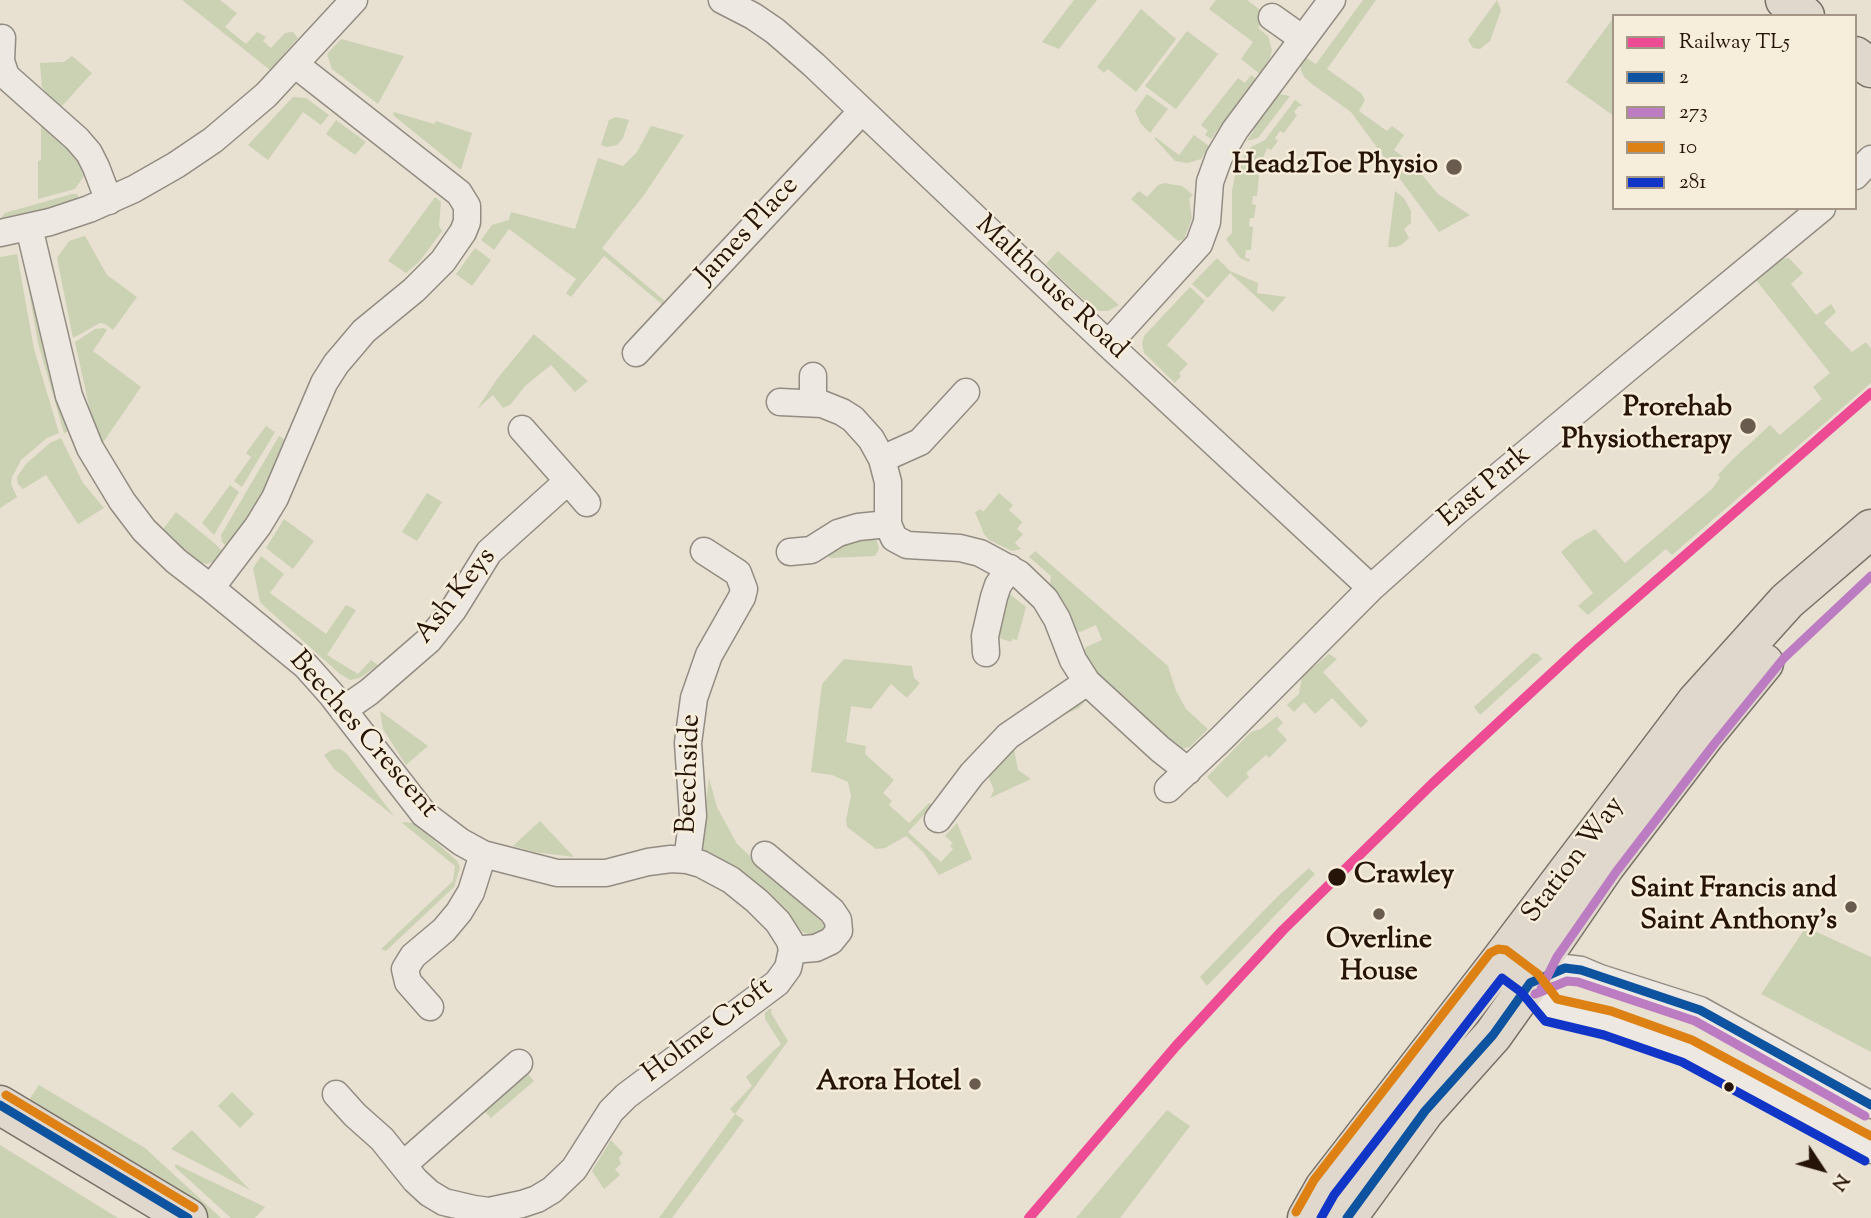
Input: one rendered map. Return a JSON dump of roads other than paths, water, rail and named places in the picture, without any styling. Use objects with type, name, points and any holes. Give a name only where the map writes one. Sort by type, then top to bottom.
[{"type":"main road","points":[[1785,0],[1802,14]]},
{"type":"main road","name":"Station Way","points":[[1307,1218],[1324,1188],[1515,972],[1547,951],[1707,710],[1787,601],[1871,529]]},
{"type":"main road","name":"Station Way","points":[[1707,710],[1871,559]]},
{"type":"main road","name":"Station Way","points":[[1347,1218],[1425,1111],[1493,1035],[1515,972]]},
{"type":"main road","points":[[0,1105],[188,1218]]},
{"type":"street","points":[[0,233],[70,216],[109,201],[157,176],[213,139],[266,95],[354,0]]},
{"type":"street","name":"Malthouse Road","points":[[722,0],[775,30],[1371,588]]},
{"type":"street","points":[[1108,344],[1199,244],[1208,222],[1210,181],[1219,157],[1235,130],[1332,0]]},
{"type":"street","points":[[1272,17],[1303,40]]},
{"type":"street","points":[[2,38],[1,61],[6,76],[77,139],[89,153],[109,201]]},
{"type":"street","points":[[211,588],[243,547],[275,498],[316,401],[336,364],[364,331],[414,290],[443,261],[467,222],[467,206],[459,193],[296,65]]},
{"type":"street","name":"James Place","points":[[635,353],[862,111]]},
{"type":"street","points":[[1857,174],[1871,159]]},
{"type":"street","name":"East Park","points":[[1168,789],[1371,588],[1457,512],[1820,210]]},
{"type":"street","name":"Beeches Crescent","points":[[29,227],[69,396],[80,429],[122,501],[144,530],[176,561],[292,652],[319,679],[424,814],[461,842],[483,854]]},
{"type":"street","points":[[813,376],[813,402]]},
{"type":"street","points":[[882,459],[920,442],[966,392]]},
{"type":"street","points":[[780,402],[813,402],[831,406],[853,419],[871,439],[882,459],[888,482],[888,524],[894,538],[907,545],[960,548],[980,553],[1019,573],[1045,598],[1057,619],[1073,660],[1087,682],[1188,771]]},
{"type":"street","points":[[522,429],[587,503]]},
{"type":"street","name":"Ash Keys","points":[[343,710],[429,640],[453,610],[489,552],[568,481]]},
{"type":"street","points":[[790,552],[811,550],[838,533],[858,527],[888,524]]},
{"type":"street","name":"Beechside","points":[[687,860],[694,816],[688,743],[694,698],[709,655],[744,589],[738,573],[704,551]]},
{"type":"street","points":[[986,653],[985,636],[994,597],[998,585],[1010,568]]},
{"type":"street","points":[[938,819],[1007,736],[1087,682]]},
{"type":"street","points":[[430,1007],[408,982],[405,969],[413,956],[444,930],[459,912],[471,892],[483,854]]},
{"type":"street","name":"Holme Croft","points":[[336,1094],[382,1139],[429,1193],[459,1207],[506,1209],[537,1199],[552,1190],[575,1169],[611,1111],[626,1096],[777,983],[788,968],[792,950],[785,933],[757,901],[716,870],[687,860],[671,859],[606,873],[557,873],[483,854]]},
{"type":"street","points":[[765,855],[832,911],[838,920],[839,931],[827,944],[792,950]]},
{"type":"street","points":[[1515,972],[1565,968],[1581,970],[1700,1010],[1871,1105]]},
{"type":"street","points":[[1515,972],[1550,1010],[1607,1023],[1687,1051],[1871,1150]]},
{"type":"street","points":[[403,1165],[519,1063]]},
{"type":"rail line","name":"TL5","points":[[1029,1218],[1176,1046],[1283,930],[1432,784],[1580,647],[1871,393]]},
{"type":"place","name":"Head2Toe Physio","points":[[1454,167]]},
{"type":"place","name":"Prorehab Physiotherapy","points":[[1748,426]]},
{"type":"place","name":"Crawley","points":[[1337,877]]},
{"type":"place","name":"Saint Francis and Saint Anthony's","points":[[1851,907]]},
{"type":"place","name":"Overline House","points":[[1379,914]]},
{"type":"place","name":"Arora Hotel","points":[[975,1084]]}]
